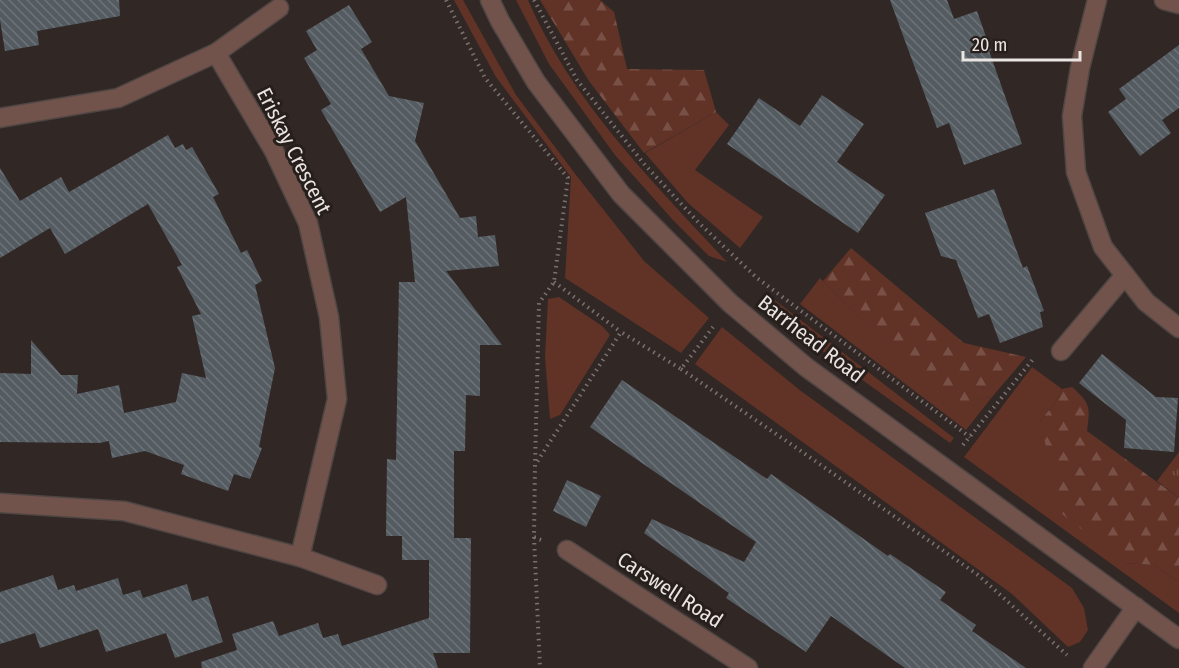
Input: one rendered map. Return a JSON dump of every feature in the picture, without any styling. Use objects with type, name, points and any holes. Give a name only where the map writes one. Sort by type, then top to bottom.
[{"type":"street","name":"Barrhead Road","points":[[490,0],[536,82],[621,194],[730,303],[806,367],[1179,639]]},
{"type":"street","points":[[1097,0],[1080,68],[1072,116],[1076,172],[1103,247],[1146,302],[1179,328]]},
{"type":"street","points":[[1164,0],[1179,4]]},
{"type":"street","points":[[0,118],[118,98],[216,53],[279,8]]},
{"type":"street","name":"Eriskay Crescent","points":[[216,53],[274,151],[308,223],[329,316],[337,399],[300,557]]},
{"type":"street","points":[[1061,351],[1125,275]]},
{"type":"street","points":[[0,504],[124,511],[300,557],[377,585]]},
{"type":"street","name":"Carswell Road","points":[[567,550],[748,668]]},
{"type":"street","points":[[1093,668],[1136,606]]},
{"type":"path","points":[[447,0],[485,78],[567,178],[554,282],[539,303],[534,537],[540,668]]},
{"type":"path","points":[[534,0],[577,80],[645,165],[699,223],[757,278],[970,437]]},
{"type":"path","points":[[554,282],[621,332],[681,369],[978,575],[1072,660]]},
{"type":"path","points":[[681,369],[730,303]]},
{"type":"path","points":[[535,465],[621,332]]},
{"type":"path","points":[[945,468],[1033,358],[1061,351]]},
{"type":"path","points":[[534,537],[567,550]]},
{"type":"green space","points":[[454,0],[463,0],[516,95],[644,261],[709,318],[681,353],[565,278],[571,177],[496,77]]},
{"type":"green space","points":[[516,0],[528,0],[567,73],[591,107],[643,171],[727,262],[709,256],[673,220],[615,155],[549,64]]},
{"type":"green space","points":[[540,0],[600,0],[614,12],[627,69],[704,70],[716,112],[644,153],[589,81]]},
{"type":"green space","points":[[716,112],[729,125],[695,170],[763,217],[740,248],[688,203],[645,153]]},
{"type":"green space","points":[[851,248],[964,343],[1026,357],[992,397],[945,405],[823,281]]},
{"type":"green space","points":[[820,278],[945,404],[992,397],[966,430],[800,304]]},
{"type":"green space","points":[[559,297],[602,326],[610,335],[560,415],[550,419],[545,357],[548,299]]},
{"type":"green space","points":[[772,298],[954,438],[950,443],[784,322]]},
{"type":"green space","points":[[722,327],[801,391],[1072,588],[1084,608],[1088,630],[1080,642],[1068,647],[1012,594],[695,364]]},
{"type":"green space","points":[[1032,367],[1062,389],[1055,403],[1040,421],[1124,563],[1154,565],[1179,582],[1179,613],[964,457]]},
{"type":"green space","points":[[1072,387],[1088,406],[1087,431],[1179,498],[1179,582],[1154,565],[1124,563],[1062,514],[1040,421],[1055,403],[1062,389]]},
{"type":"green space","points":[[1179,452],[1179,498],[1157,481]]},
{"type":"building","points":[[0,0],[119,0],[120,16],[37,31],[39,45],[5,51],[0,20]]},
{"type":"building","points":[[890,0],[947,0],[954,19],[977,11],[1022,144],[964,165],[949,123],[937,128]]},
{"type":"building","points":[[349,5],[372,42],[361,49],[389,96],[424,103],[415,141],[460,218],[476,216],[478,237],[495,235],[499,266],[446,271],[502,345],[480,345],[480,396],[466,395],[465,451],[454,451],[454,538],[471,538],[470,653],[433,653],[438,668],[202,668],[201,662],[237,650],[232,634],[273,621],[279,636],[318,623],[323,638],[338,634],[342,646],[429,618],[429,560],[402,560],[402,536],[386,536],[387,459],[396,460],[399,282],[415,282],[406,197],[380,212],[321,110],[331,104],[304,58],[317,50],[306,31]]},
{"type":"building","points":[[1179,45],[1179,108],[1162,120],[1171,133],[1140,156],[1108,112],[1126,99],[1119,89]]},
{"type":"building","points":[[822,95],[864,124],[837,162],[885,195],[858,233],[727,144],[759,98],[800,126]]},
{"type":"building","points":[[168,135],[175,148],[183,144],[186,150],[192,147],[219,194],[213,197],[241,253],[247,250],[262,281],[255,285],[275,368],[259,447],[262,448],[250,479],[234,474],[228,491],[181,474],[184,465],[145,451],[112,458],[109,441],[99,443],[0,442],[0,373],[31,374],[31,340],[61,375],[78,375],[77,394],[119,385],[124,413],[176,402],[182,373],[206,378],[192,316],[201,314],[177,267],[182,265],[148,204],[65,254],[50,228],[0,258],[0,168],[20,201],[61,177],[69,192]]},
{"type":"building","points":[[994,189],[1023,268],[1027,266],[1044,311],[1040,312],[1043,327],[1000,343],[989,314],[978,318],[956,260],[941,256],[925,213]]},
{"type":"building","points":[[1102,354],[1156,397],[1178,398],[1174,452],[1124,448],[1126,420],[1079,383]]},
{"type":"building","points":[[622,380],[767,479],[771,474],[888,556],[890,554],[946,592],[940,600],[976,625],[972,631],[1026,668],[905,668],[831,616],[806,652],[726,598],[729,593],[644,533],[652,519],[744,562],[756,542],[590,427]]},
{"type":"building","points":[[567,480],[601,496],[586,527],[553,511]]},
{"type":"building","points":[[53,575],[58,590],[74,585],[76,591],[118,578],[123,595],[140,590],[143,598],[187,584],[192,601],[208,596],[223,642],[175,658],[166,633],[106,652],[98,629],[40,648],[35,633],[0,644],[0,592]]}]
